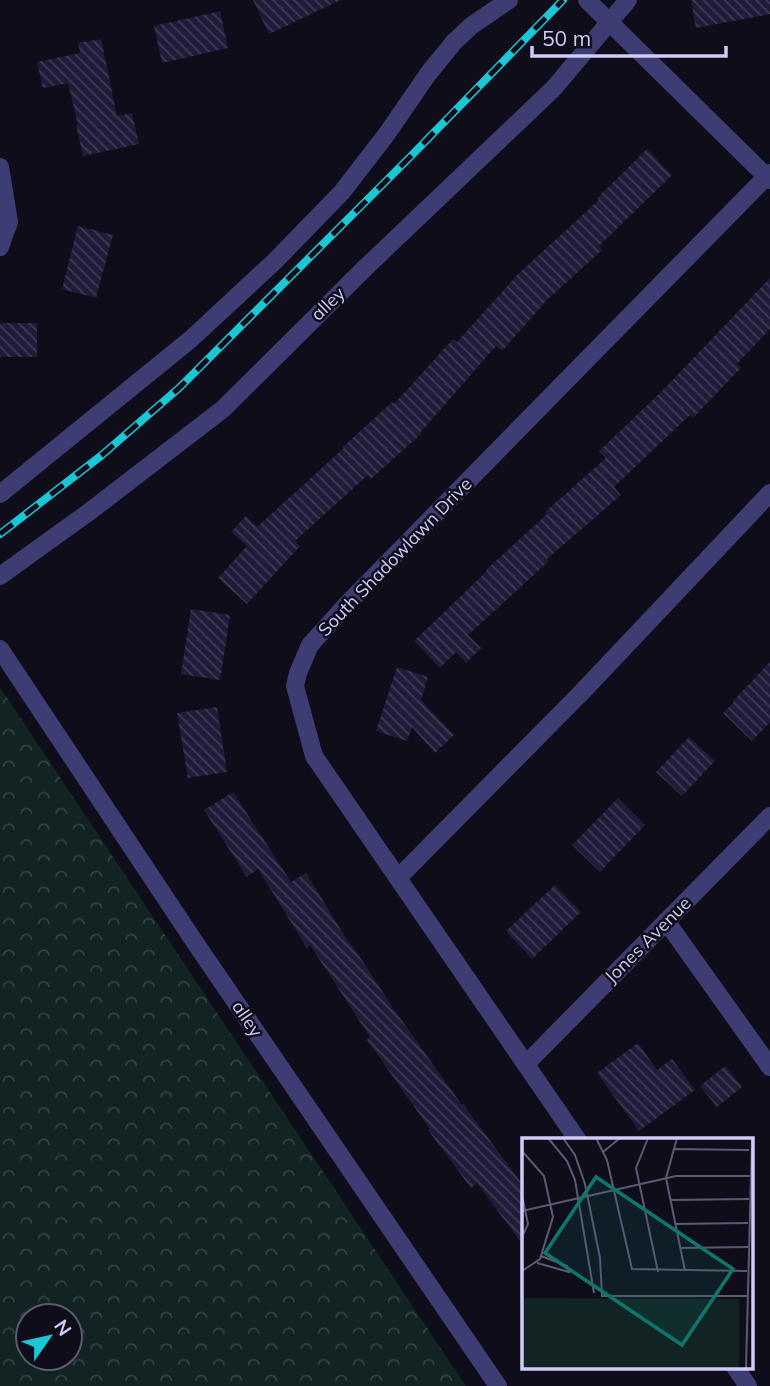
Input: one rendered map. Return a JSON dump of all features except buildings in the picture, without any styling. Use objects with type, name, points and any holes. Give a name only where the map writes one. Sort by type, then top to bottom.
[{"type":"street","points":[[0,494],[191,339],[275,261],[342,192],[454,42],[471,26],[509,0]]},
{"type":"street","points":[[587,0],[769,176]]},
{"type":"street","name":"alley","points":[[0,576],[89,512],[223,408],[554,88],[628,0]]},
{"type":"street","points":[[0,167],[9,222],[0,247]]},
{"type":"street","name":"South Shadowlawn Drive","points":[[576,1138],[314,756],[295,686],[310,645],[367,583],[769,176]]},
{"type":"street","points":[[398,878],[582,692],[770,493]]},
{"type":"street","name":"alley","points":[[0,649],[194,941],[498,1386]]},
{"type":"street","name":"Jones Avenue","points":[[526,1063],[770,816]]},
{"type":"street","points":[[666,921],[770,1067]]},
{"type":"street","points":[[736,1368],[748,1386]]},
{"type":"green space","points":[[0,687],[466,1386],[0,1386]]},
{"type":"railway","points":[[0,534],[102,455],[179,388],[563,0]]}]
